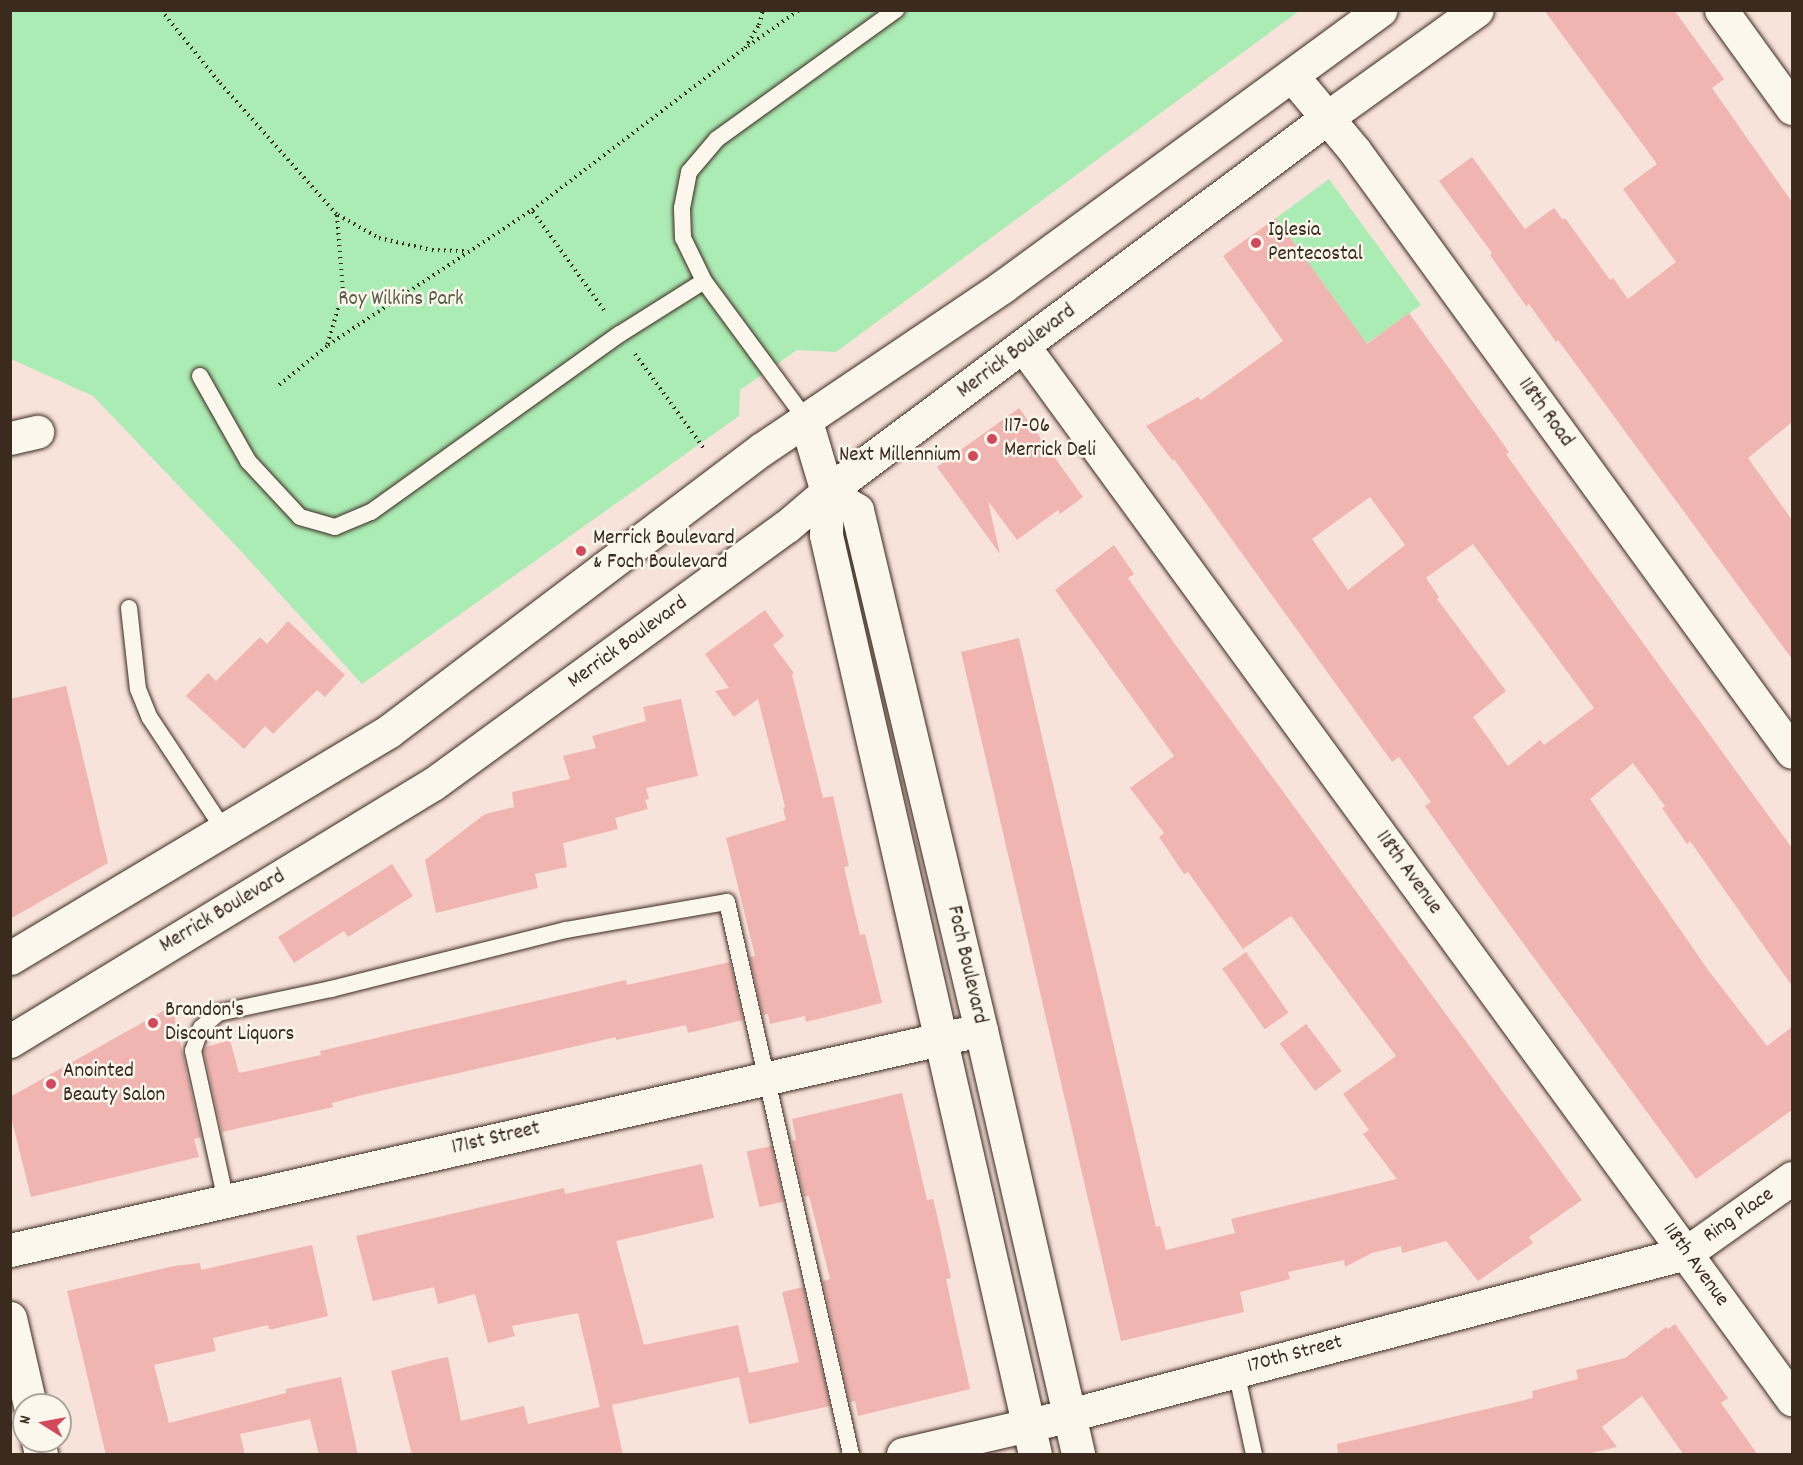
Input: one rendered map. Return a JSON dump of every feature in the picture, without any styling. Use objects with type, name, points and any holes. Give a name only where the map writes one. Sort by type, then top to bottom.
[{"type":"street","points":[[10,958],[389,731],[805,418],[1002,287],[1381,10]]},
{"type":"street","name":"Merrick Boulevard","points":[[10,1041],[433,784],[778,533],[827,492],[1328,117],[1477,10]]},
{"type":"street","points":[[1721,10],[1792,108]]},
{"type":"street","name":"118th Road","points":[[1293,76],[1328,117],[1792,752]]},
{"type":"street","name":"118th Avenue","points":[[1024,346],[1792,1399]]},
{"type":"street","name":"Foch Boulevard","points":[[805,418],[827,492],[826,535],[1032,1440]]},
{"type":"street","name":"Foch Boulevard","points":[[827,492],[857,510],[981,1030],[1078,1455]]},
{"type":"street","name":"171st Street","points":[[10,1250],[981,1030]]},
{"type":"street","name":"Ring Place","points":[[1686,1253],[1792,1178]]},
{"type":"street","name":"170th Street","points":[[903,1455],[1032,1440],[1069,1414],[1686,1253]]},
{"type":"street","points":[[10,1318],[27,1393]]},
{"type":"lane","points":[[805,418],[704,281],[683,238],[682,208],[689,172],[717,139],[896,10]]},
{"type":"lane","points":[[200,376],[248,461],[300,517],[335,527],[371,512],[620,333],[704,281]]},
{"type":"lane","points":[[129,608],[138,689],[150,718],[224,830]]},
{"type":"lane","points":[[226,1201],[193,1051],[201,1028],[219,1013],[331,989],[566,930],[727,902],[851,1455]]},
{"type":"lane","points":[[1236,1371],[1254,1455]]},
{"type":"path","points":[[161,10],[220,83],[337,215],[380,238],[432,250],[469,251]]},
{"type":"path","points":[[745,48],[759,25],[762,10]]},
{"type":"path","points":[[279,385],[327,346],[532,210],[745,48],[799,10]]},
{"type":"path","points":[[532,210],[604,310]]},
{"type":"path","points":[[327,346],[342,291],[337,215]]},
{"type":"path","points":[[629,346],[707,452]]},
{"type":"green space","name":"Roy Wilkins Park","points":[[11,11],[1299,11],[836,352],[797,350],[740,390],[739,416],[362,684],[239,549],[93,396],[11,359]]},
{"type":"green space","points":[[1329,179],[1421,305],[1348,357],[1351,322],[1276,218]]},
{"type":"building","points":[[1544,10],[1674,10],[1724,79],[1712,88],[1792,202],[1792,422],[1748,458],[1792,520],[1792,659],[1558,340],[1556,342],[1529,304],[1526,306],[1490,255],[1492,253],[1439,181],[1472,157],[1525,229],[1554,208],[1563,220],[1565,218],[1610,280],[1613,278],[1628,299],[1676,262],[1623,189],[1657,164]]},
{"type":"building","points":[[1276,218],[1367,344],[1409,313],[1509,452],[1506,454],[1523,478],[1792,848],[1792,986],[1690,841],[1687,844],[1662,808],[1665,806],[1633,763],[1590,799],[1708,970],[1767,1046],[1792,1027],[1792,1110],[1696,1179],[1425,806],[1431,802],[1399,757],[1392,762],[1174,459],[1173,461],[1146,426],[1198,397],[1201,400],[1283,341],[1223,256]],"holes":[[[1370,497],[1405,545],[1348,590],[1312,539]],[[1473,544],[1594,708],[1544,745],[1540,740],[1508,766],[1473,717],[1506,691],[1437,599],[1439,597],[1426,578]]]},
{"type":"building","points":[[1019,408],[1083,497],[1060,514],[1058,510],[1017,540],[988,501],[1000,554],[937,467]]},
{"type":"building","points":[[1114,545],[1134,574],[1128,578],[1172,640],[1582,1200],[1529,1237],[1533,1243],[1478,1281],[1446,1241],[1402,1253],[1401,1246],[1372,1253],[1345,1267],[1344,1260],[1288,1272],[1290,1279],[1240,1292],[1244,1312],[1121,1341],[961,652],[1019,638],[1156,1227],[1160,1226],[1166,1250],[1235,1233],[1231,1219],[1397,1179],[1363,1134],[1369,1130],[1343,1094],[1396,1056],[1291,916],[1243,949],[1188,872],[1184,874],[1159,837],[1164,833],[1130,788],[1174,756],[1055,590]]},
{"type":"building","points":[[765,610],[784,636],[773,645],[794,673],[792,674],[823,798],[833,796],[849,866],[844,867],[860,935],[865,934],[882,1003],[806,1022],[805,1016],[770,1024],[768,1014],[763,1015],[750,957],[755,956],[726,838],[786,820],[783,808],[785,807],[758,699],[734,717],[715,691],[729,688],[705,654]]},
{"type":"building","points":[[288,621],[345,675],[325,697],[317,690],[273,734],[265,726],[244,749],[186,696],[208,673],[216,681],[260,637],[267,644]]},
{"type":"building","points":[[66,686],[108,863],[10,919],[10,699]]},
{"type":"building","points":[[681,699],[698,776],[646,788],[649,799],[645,800],[648,809],[615,818],[618,829],[563,843],[567,867],[535,874],[538,888],[436,913],[425,860],[485,814],[514,807],[512,792],[570,779],[563,756],[596,748],[592,736],[646,721],[643,707]]},
{"type":"building","points":[[392,864],[413,896],[348,937],[344,931],[294,963],[278,937]]},
{"type":"building","points":[[1246,952],[1288,1013],[1265,1029],[1222,969]]},
{"type":"building","points":[[730,962],[743,1020],[688,1033],[686,1025],[616,1040],[616,1037],[358,1096],[332,1103],[333,1107],[222,1132],[204,1052],[206,1047],[230,1040],[239,1073],[321,1055],[320,1051],[626,980],[627,985]]},
{"type":"building","points":[[172,1006],[201,1137],[194,1139],[199,1157],[31,1197],[10,1113],[10,1097]]},
{"type":"building","points":[[1306,1024],[1342,1071],[1315,1091],[1280,1044]]},
{"type":"building","points":[[902,1093],[927,1200],[933,1199],[937,1215],[951,1278],[946,1279],[970,1389],[858,1416],[855,1401],[850,1402],[823,1281],[830,1279],[809,1196],[804,1197],[792,1141],[796,1140],[792,1119]]},
{"type":"building","points":[[771,1146],[784,1202],[759,1207],[747,1152]]},
{"type":"building","points":[[702,1164],[714,1218],[616,1241],[644,1345],[738,1325],[749,1373],[799,1362],[782,1292],[803,1287],[830,1406],[749,1424],[739,1377],[612,1405],[623,1455],[412,1455],[391,1371],[433,1360],[448,1357],[461,1421],[524,1406],[528,1424],[600,1407],[578,1313],[512,1326],[515,1336],[488,1343],[475,1294],[438,1304],[434,1287],[373,1301],[356,1236],[564,1188],[565,1194]]},
{"type":"building","points":[[312,1245],[328,1316],[273,1329],[269,1329],[268,1325],[213,1338],[216,1351],[154,1365],[169,1423],[286,1393],[286,1389],[341,1377],[358,1455],[319,1455],[310,1419],[240,1434],[245,1455],[106,1455],[67,1291],[174,1266],[200,1263],[201,1270]]},
{"type":"building","points":[[1675,1324],[1728,1398],[1721,1403],[1758,1455],[1684,1455],[1642,1396],[1602,1427],[1617,1447],[1583,1455],[1338,1455],[1337,1444],[1533,1398],[1532,1391],[1578,1379],[1576,1370],[1625,1358],[1666,1327],[1668,1329]]},
{"type":"place","name":"Iglesia Pentecostal","points":[[1256,243]]},
{"type":"place","name":"117-06 Merrick Deli","points":[[992,439]]},
{"type":"place","name":"Next Millennium","points":[[973,456]]},
{"type":"place","name":"Merrick Boulevard & Foch Boulevard","points":[[581,551]]},
{"type":"place","name":"Brandon's Discount Liquors","points":[[153,1023]]},
{"type":"place","name":"Anointed Beauty Salon","points":[[51,1084]]}]
